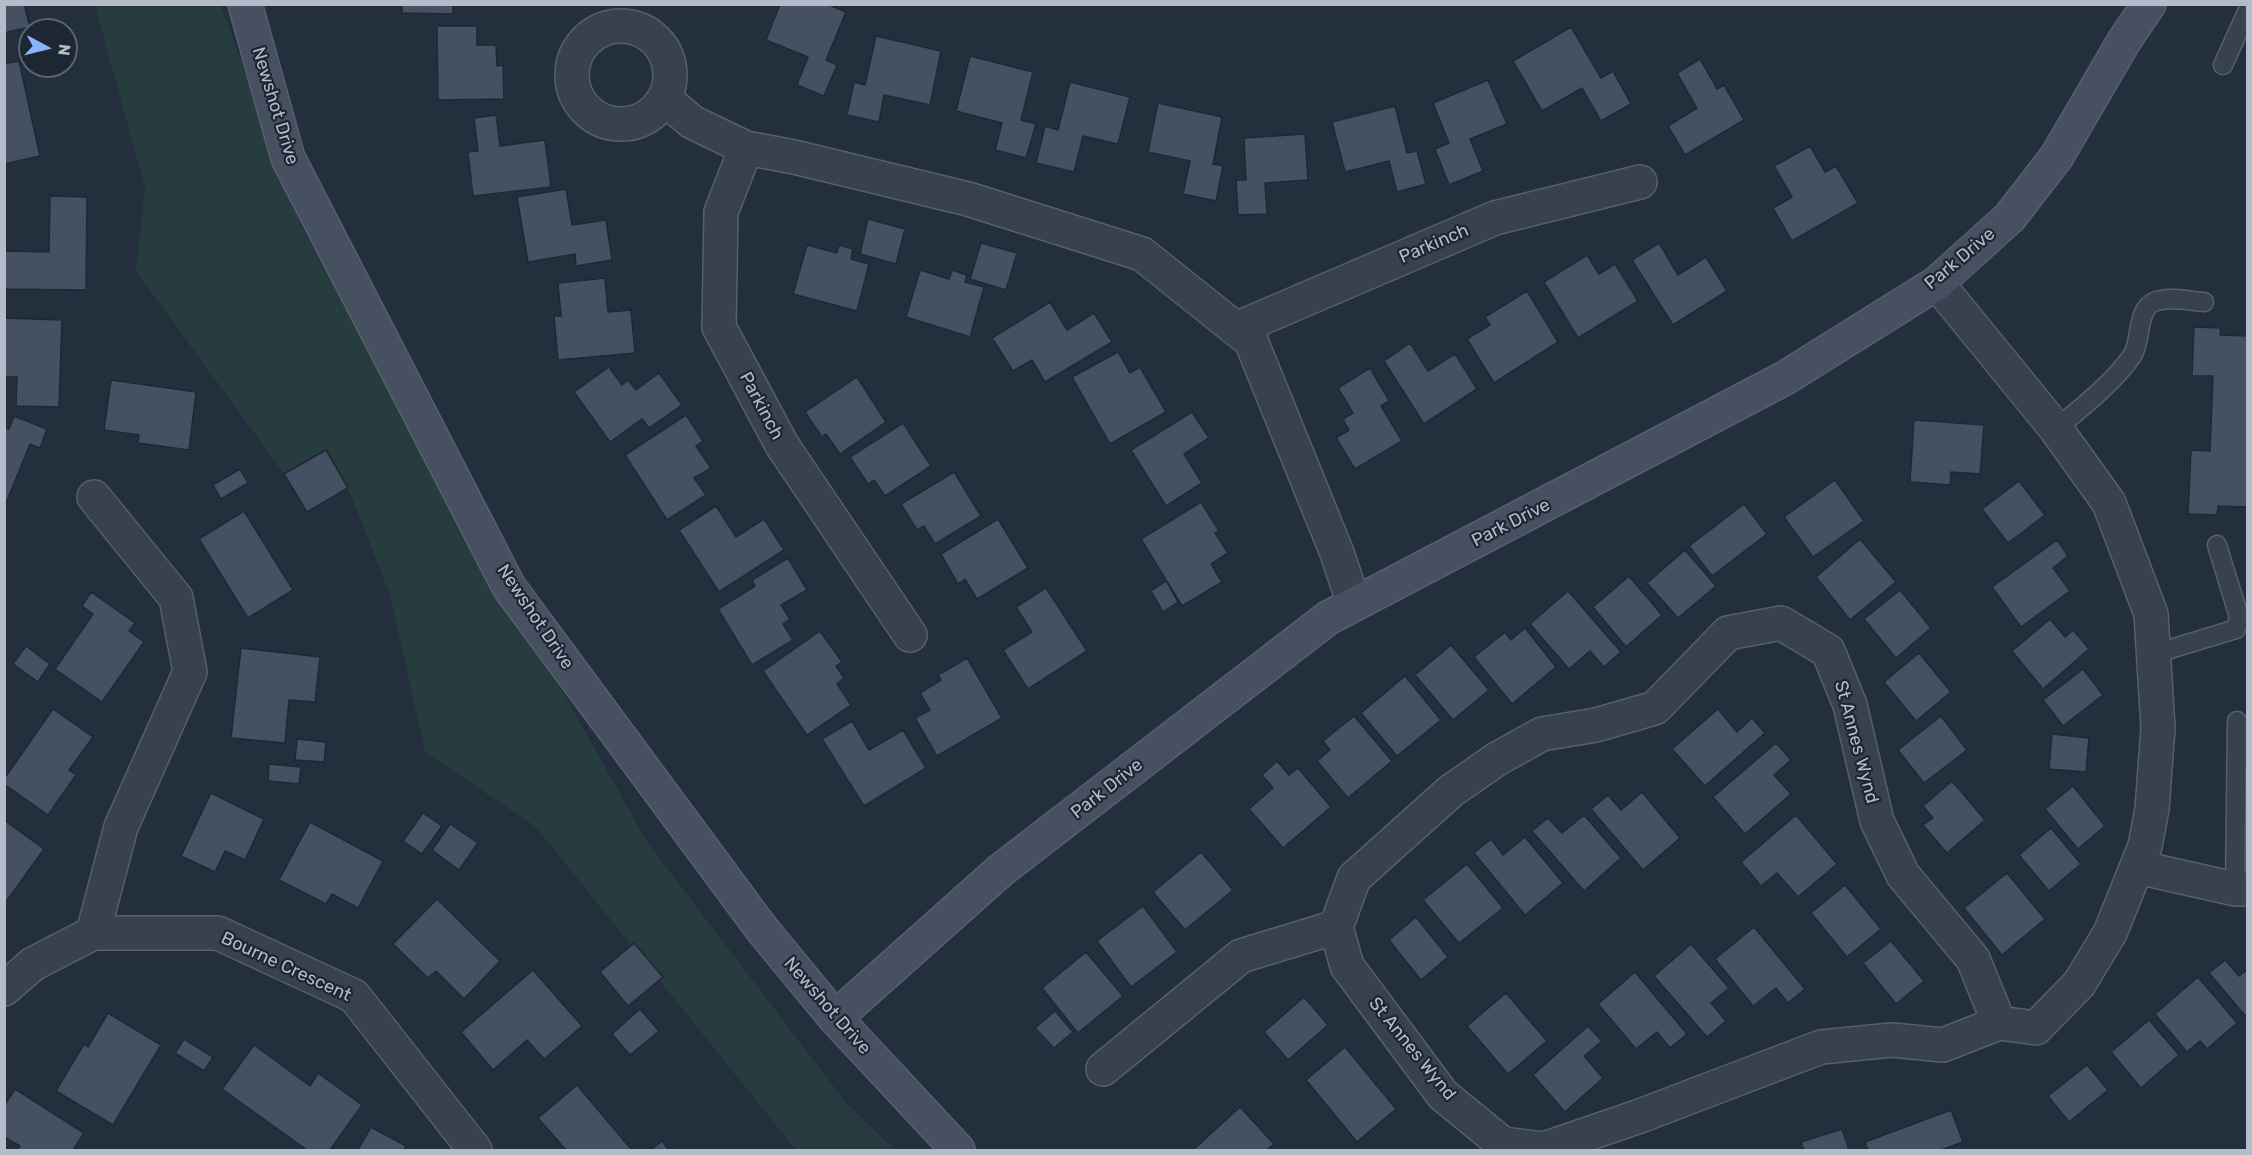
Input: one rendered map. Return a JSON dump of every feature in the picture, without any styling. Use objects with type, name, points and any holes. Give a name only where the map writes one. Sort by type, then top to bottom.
[{"type":"street","name":"Newshot Drive","points":[[245,4],[288,158],[509,587],[761,928],[835,1018],[958,1150]]},
{"type":"street","name":"Park Drive","points":[[835,1018],[1001,870],[1328,618],[1785,378],[1937,283],[2010,217],[2057,156],[2124,41],[2149,4]]},
{"type":"street","points":[[665,99],[692,122],[746,148],[794,157],[969,199],[1142,254],[1251,341],[1337,553],[1354,604]]},
{"type":"street","name":"Parkinch","points":[[746,148],[722,212],[719,327],[782,445],[910,635]]},
{"type":"street","name":"Parkinch","points":[[1236,329],[1495,218],[1640,182]]},
{"type":"street","name":"St Annes Wynd","points":[[1937,283],[2056,429],[2109,503],[2151,614],[2158,728],[2152,809],[2145,846],[2110,933],[2079,984],[2036,1028],[1999,1023],[1942,1045],[1892,1040],[1821,1047],[1640,1116],[1544,1149],[1503,1144],[1443,1095],[1347,966],[1336,927],[1354,878],[1451,791],[1497,759],[1542,734],[1596,725],[1655,708],[1728,633],[1781,623],[1828,651],[1850,705],[1878,820],[1903,875],[1972,959],[1999,1023]]},
{"type":"street","points":[[93,933],[122,827],[190,672],[176,598],[94,497]]},
{"type":"street","points":[[2137,867],[2241,889]]},
{"type":"street","points":[[1103,1069],[1241,956],[1336,927]]},
{"type":"street","name":"Bourne Crescent","points":[[4,989],[33,964],[93,933],[218,933],[354,996],[475,1150]]},
{"type":"lane","points":[[2223,65],[2247,10]]},
{"type":"lane","points":[[2056,429],[2086,404],[2134,354],[2146,308],[2153,302],[2164,300],[2204,302]]},
{"type":"lane","points":[[2154,654],[2236,629],[2239,617],[2217,544]]},
{"type":"lane","points":[[2237,721],[2241,889]]},
{"type":"green space","points":[[95,5],[221,5],[301,225],[647,842],[847,1104],[895,1150],[796,1150],[536,827],[425,752],[390,595],[348,488],[326,450],[284,474],[136,271],[145,188]]},
{"type":"building","points":[[4,4],[24,4],[28,18],[18,18],[18,30],[4,33]]},
{"type":"building","points":[[402,4],[453,4],[453,14],[402,13]]},
{"type":"building","points":[[780,4],[827,4],[846,12],[826,60],[837,65],[824,96],[797,85],[808,57],[766,40]]},
{"type":"building","points":[[437,26],[477,26],[477,45],[496,45],[497,66],[503,65],[504,99],[438,100]]},
{"type":"building","points":[[1571,27],[1601,78],[1613,71],[1631,104],[1601,121],[1582,88],[1542,111],[1513,61]]},
{"type":"building","points":[[876,36],[941,51],[930,105],[884,95],[879,122],[847,115],[854,82],[865,85]]},
{"type":"building","points":[[970,56],[1033,72],[1021,120],[1036,124],[1026,158],[995,150],[1002,123],[956,111]]},
{"type":"building","points":[[1700,59],[1717,89],[1724,85],[1744,120],[1685,155],[1668,126],[1697,108],[1677,73]]},
{"type":"building","points":[[18,61],[18,78],[23,78],[40,156],[4,164],[4,64]]},
{"type":"building","points":[[1488,80],[1507,124],[1470,139],[1483,171],[1449,185],[1435,149],[1449,143],[1433,103]]},
{"type":"building","points":[[1070,82],[1130,97],[1118,144],[1083,136],[1074,172],[1036,163],[1045,126],[1058,130]]},
{"type":"building","points":[[1158,103],[1222,117],[1213,164],[1223,166],[1216,201],[1183,194],[1190,161],[1148,152]]},
{"type":"building","points":[[1395,106],[1407,153],[1417,151],[1426,184],[1397,192],[1389,161],[1345,172],[1332,122]]},
{"type":"building","points":[[496,115],[500,146],[545,140],[551,187],[473,196],[468,152],[478,151],[474,118]]},
{"type":"building","points":[[1305,134],[1308,180],[1265,183],[1267,214],[1238,215],[1236,180],[1246,180],[1244,138]]},
{"type":"building","points":[[1810,146],[1825,172],[1836,166],[1858,203],[1792,241],[1773,208],[1792,197],[1774,166]]},
{"type":"building","points":[[566,189],[572,225],[606,220],[612,260],[576,266],[575,254],[528,262],[517,197]]},
{"type":"building","points":[[50,196],[87,197],[86,290],[4,289],[4,251],[49,252]]},
{"type":"building","points":[[868,219],[905,229],[896,264],[860,254]]},
{"type":"building","points":[[981,243],[1017,253],[1006,290],[970,279]]},
{"type":"building","points":[[1659,243],[1678,275],[1706,257],[1727,291],[1673,325],[1632,260]]},
{"type":"building","points":[[807,245],[837,253],[839,245],[853,249],[851,259],[869,264],[857,311],[793,294]]},
{"type":"building","points":[[1587,255],[1599,274],[1615,264],[1638,301],[1578,338],[1544,282]]},
{"type":"building","points":[[920,270],[949,279],[952,270],[967,275],[965,282],[984,287],[970,337],[906,317]]},
{"type":"building","points":[[605,278],[608,312],[631,310],[635,353],[558,360],[554,316],[561,316],[558,283]]},
{"type":"building","points":[[1527,291],[1558,342],[1494,383],[1467,339],[1490,325],[1485,317]]},
{"type":"building","points":[[1050,302],[1067,330],[1094,313],[1112,342],[1045,382],[1032,360],[1013,371],[992,338]]},
{"type":"building","points":[[4,318],[62,320],[59,407],[16,406],[17,377],[4,377]]},
{"type":"building","points":[[2194,327],[2221,328],[2220,335],[2248,336],[2248,507],[2218,506],[2217,515],[2188,514],[2191,450],[2210,451],[2213,376],[2192,376]]},
{"type":"building","points":[[1410,343],[1428,371],[1455,354],[1477,389],[1424,424],[1384,361]]},
{"type":"building","points":[[1118,352],[1130,373],[1140,367],[1166,412],[1110,444],[1072,377]]},
{"type":"building","points":[[609,367],[622,385],[628,380],[636,390],[659,373],[682,405],[649,428],[642,419],[610,442],[574,392]]},
{"type":"building","points":[[1370,368],[1389,401],[1381,406],[1402,441],[1355,469],[1336,438],[1349,430],[1343,419],[1353,413],[1338,388]]},
{"type":"building","points":[[857,377],[886,422],[840,454],[826,434],[822,437],[805,412]]},
{"type":"building","points":[[111,380],[196,392],[189,450],[138,443],[139,435],[104,430]]},
{"type":"building","points":[[1192,412],[1209,438],[1184,454],[1202,483],[1166,506],[1131,450]]},
{"type":"building","points":[[686,415],[703,441],[696,446],[711,468],[694,478],[706,495],[667,520],[625,455]]},
{"type":"building","points":[[14,416],[47,429],[40,448],[30,444],[4,508],[4,427],[9,429]]},
{"type":"building","points":[[1914,420],[1984,425],[1980,474],[1951,472],[1950,485],[1910,482]]},
{"type":"building","points":[[903,423],[931,466],[885,496],[874,480],[868,484],[850,457]]},
{"type":"building","points":[[326,450],[348,488],[307,512],[284,474]]},
{"type":"building","points":[[240,469],[248,483],[221,499],[213,485]]},
{"type":"building","points":[[954,472],[981,516],[935,544],[924,526],[917,530],[901,504]]},
{"type":"building","points":[[1835,480],[1864,521],[1813,557],[1784,517]]},
{"type":"building","points":[[2019,481],[2045,515],[2008,543],[1982,509]]},
{"type":"building","points":[[1201,502],[1219,531],[1215,533],[1228,553],[1211,564],[1222,582],[1182,606],[1141,539]]},
{"type":"building","points":[[1744,504],[1767,534],[1712,576],[1689,546]]},
{"type":"building","points":[[716,506],[736,537],[764,519],[784,550],[719,592],[679,530]]},
{"type":"building","points":[[244,511],[293,590],[248,618],[199,539]]},
{"type":"building","points":[[998,519],[1028,568],[977,599],[965,579],[958,584],[941,554]]},
{"type":"building","points":[[1860,539],[1896,582],[1850,620],[1816,577]]},
{"type":"building","points":[[2057,540],[2068,556],[2053,568],[2070,591],[2021,627],[1992,587]]},
{"type":"building","points":[[1685,550],[1716,586],[1678,618],[1647,583]]},
{"type":"building","points":[[788,558],[807,590],[781,605],[790,619],[783,624],[793,640],[752,665],[718,609],[755,586],[752,580]]},
{"type":"building","points":[[1629,576],[1662,615],[1626,647],[1593,607]]},
{"type":"building","points":[[1166,581],[1178,602],[1163,612],[1151,591]]},
{"type":"building","points":[[1046,588],[1087,651],[1028,689],[1003,650],[1032,632],[1016,607]]},
{"type":"building","points":[[1900,590],[1931,628],[1896,658],[1864,619]]},
{"type":"building","points":[[1568,591],[1621,652],[1604,667],[1590,651],[1569,669],[1530,624]]},
{"type":"building","points":[[91,592],[135,623],[129,631],[144,642],[102,702],[55,669],[93,614],[82,606]]},
{"type":"building","points":[[2050,619],[2065,637],[2073,630],[2089,649],[2043,689],[2012,651]]},
{"type":"building","points":[[1525,628],[1556,667],[1512,704],[1474,657],[1505,632],[1511,640]]},
{"type":"building","points":[[820,631],[842,662],[836,666],[844,678],[837,684],[851,705],[807,735],[763,671]]},
{"type":"building","points":[[1451,645],[1489,690],[1453,720],[1415,675]]},
{"type":"building","points":[[26,646],[50,664],[38,682],[13,664]]},
{"type":"building","points":[[241,648],[320,657],[315,702],[289,700],[285,743],[231,738]]},
{"type":"building","points":[[1919,653],[1951,692],[1916,721],[1884,682]]},
{"type":"building","points":[[967,658],[1002,718],[937,756],[915,718],[930,710],[920,693],[941,680],[938,675]]},
{"type":"building","points":[[2083,669],[2103,695],[2063,726],[2043,700]]},
{"type":"building","points":[[1405,676],[1441,720],[1397,756],[1361,713]]},
{"type":"building","points":[[53,709],[93,737],[69,770],[76,775],[48,815],[4,784],[4,779]]},
{"type":"building","points":[[1718,709],[1737,732],[1752,718],[1765,733],[1705,786],[1672,749]]},
{"type":"building","points":[[1354,716],[1392,761],[1348,798],[1317,761],[1330,750],[1323,741]]},
{"type":"building","points":[[1941,716],[1967,750],[1924,783],[1898,750]]},
{"type":"building","points":[[852,721],[869,750],[903,730],[926,768],[864,806],[822,739]]},
{"type":"building","points":[[2052,734],[2089,738],[2086,772],[2049,769]]},
{"type":"building","points":[[297,739],[326,742],[324,762],[295,760]]},
{"type":"building","points":[[1776,743],[1791,760],[1774,775],[1791,794],[1745,834],[1713,797]]},
{"type":"building","points":[[1277,761],[1289,775],[1298,768],[1331,807],[1283,848],[1249,809],[1273,788],[1262,775]]},
{"type":"building","points":[[269,764],[301,767],[299,784],[268,781]]},
{"type":"building","points":[[1952,781],[1985,820],[1947,853],[1923,825],[1933,818],[1923,806]]},
{"type":"building","points":[[2073,786],[2105,826],[2078,849],[2045,809]]},
{"type":"building","points":[[1642,792],[1680,838],[1643,870],[1591,809],[1608,795],[1621,810]]},
{"type":"building","points":[[211,793],[264,819],[245,860],[225,851],[215,872],[181,856]]},
{"type":"building","points":[[423,813],[442,826],[422,854],[403,841]]},
{"type":"building","points":[[1584,815],[1621,858],[1584,891],[1532,831],[1548,818],[1562,833]]},
{"type":"building","points":[[1796,815],[1837,864],[1798,897],[1777,873],[1761,886],[1741,862]]},
{"type":"building","points":[[4,820],[44,849],[6,902],[4,901]]},
{"type":"building","points":[[310,822],[383,861],[358,908],[332,894],[326,904],[279,880]]},
{"type":"building","points":[[450,824],[478,843],[459,870],[432,850]]},
{"type":"building","points":[[2051,828],[2081,864],[2049,891],[2019,855]]},
{"type":"building","points":[[1525,837],[1563,883],[1525,915],[1474,853],[1491,839],[1503,855]]},
{"type":"building","points":[[1201,852],[1233,890],[1185,930],[1153,892]]},
{"type":"building","points":[[1467,864],[1503,908],[1459,943],[1423,900]]},
{"type":"building","points":[[2007,873],[2045,919],[2002,955],[1964,908]]},
{"type":"building","points":[[1845,885],[1881,929],[1847,957],[1811,913]]},
{"type":"building","points":[[437,899],[500,961],[464,999],[436,971],[428,978],[393,944]]},
{"type":"building","points":[[1143,906],[1177,952],[1131,987],[1097,941]]},
{"type":"building","points":[[1416,917],[1448,957],[1421,980],[1389,940]]},
{"type":"building","points":[[1754,927],[1805,989],[1788,1003],[1776,988],[1753,1006],[1715,959]]},
{"type":"building","points":[[1891,941],[1924,981],[1896,1004],[1863,963]]},
{"type":"building","points":[[634,943],[663,977],[628,1006],[600,972]]},
{"type":"building","points":[[1691,944],[1729,988],[1711,1003],[1726,1021],[1707,1037],[1654,976]]},
{"type":"building","points":[[1086,952],[1123,996],[1078,1033],[1042,988]]},
{"type":"building","points":[[2225,960],[2239,976],[2248,969],[2248,1019],[2209,973]]},
{"type":"building","points":[[533,970],[582,1026],[544,1059],[527,1040],[493,1070],[461,1032]]},
{"type":"building","points":[[1635,972],[1687,1034],[1670,1048],[1657,1032],[1636,1049],[1598,1004]]},
{"type":"building","points":[[2198,977],[2237,1023],[2207,1049],[2200,1041],[2187,1052],[2155,1014]]},
{"type":"building","points":[[1506,993],[1547,1041],[1508,1074],[1467,1026]]},
{"type":"building","points":[[1304,997],[1328,1025],[1288,1060],[1264,1032]]},
{"type":"building","points":[[640,1009],[659,1031],[630,1055],[612,1034]]},
{"type":"building","points":[[1055,1011],[1073,1032],[1054,1048],[1035,1028]]},
{"type":"building","points":[[108,1013],[161,1045],[113,1125],[56,1091],[84,1044],[88,1047]]},
{"type":"building","points":[[2149,1020],[2179,1055],[2141,1088],[2111,1052]]},
{"type":"building","points":[[1588,1026],[1602,1041],[1584,1056],[1603,1078],[1565,1112],[1533,1075]]},
{"type":"building","points":[[184,1039],[213,1057],[204,1071],[175,1053]]},
{"type":"building","points":[[254,1045],[310,1086],[318,1073],[362,1105],[330,1150],[307,1150],[222,1089]]},
{"type":"building","points":[[1345,1047],[1396,1109],[1357,1142],[1306,1080]]},
{"type":"building","points":[[2087,1065],[2108,1090],[2069,1122],[2048,1096]]},
{"type":"building","points":[[577,1085],[631,1149],[566,1150],[538,1118]]},
{"type":"building","points":[[15,1089],[84,1133],[73,1150],[17,1150],[20,1146],[4,1137],[4,1106]]},
{"type":"building","points":[[1240,1107],[1274,1144],[1267,1150],[1193,1150]]},
{"type":"building","points":[[1951,1110],[1963,1142],[1941,1150],[1868,1150],[1865,1142]]},
{"type":"building","points":[[371,1127],[406,1146],[404,1150],[358,1150]]},
{"type":"building","points":[[1842,1129],[1849,1150],[1804,1150],[1801,1142]]},
{"type":"building","points":[[662,1141],[669,1150],[651,1150]]}]
